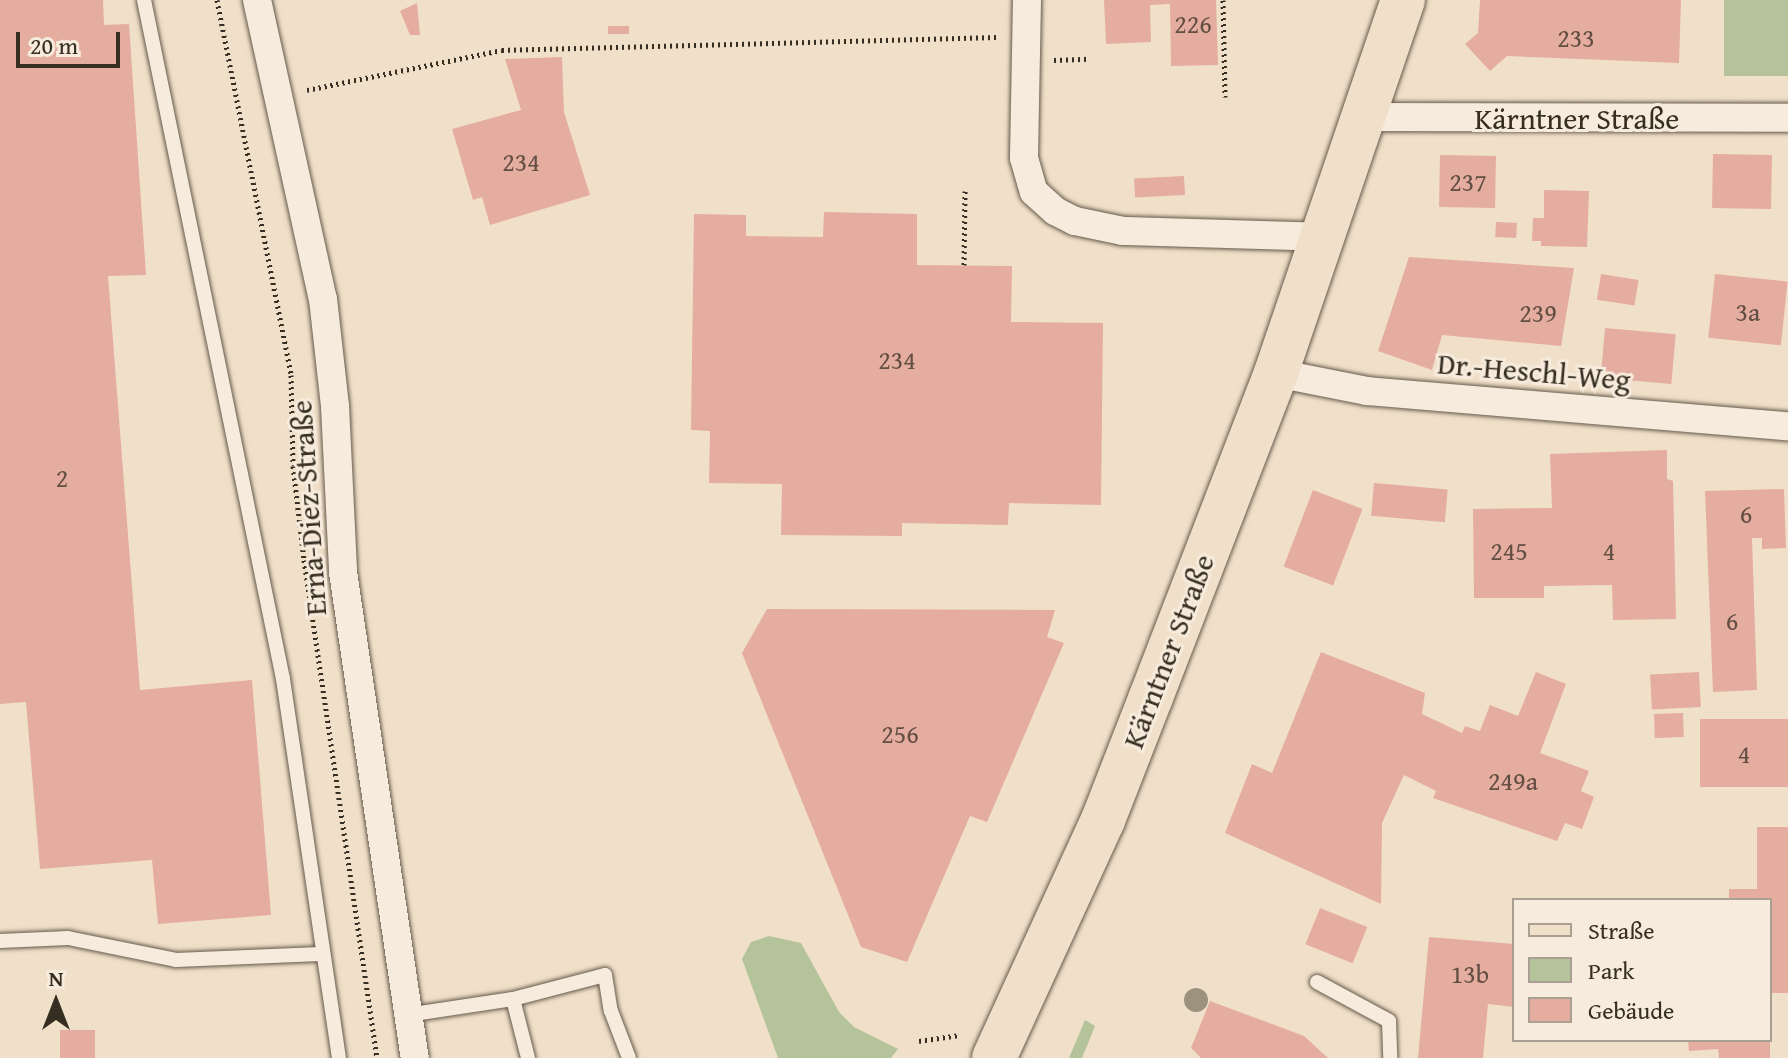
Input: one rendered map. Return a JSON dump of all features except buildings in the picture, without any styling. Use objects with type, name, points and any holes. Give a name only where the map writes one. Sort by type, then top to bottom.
[{"type":"main road","name":"Kärntner Straße","points":[[994,1058],[1103,820],[1276,373],[1367,117],[1403,0]]},
{"type":"street","name":"Erna-Diez-Straße","points":[[257,0],[282,96],[323,299],[335,406],[343,572],[415,1058]]},
{"type":"street","points":[[1027,0],[1024,158],[1034,192],[1055,211],[1075,221],[1123,231],[1323,237]]},
{"type":"street","name":"Kärntner Straße","points":[[1367,117],[1788,118]]},
{"type":"street","name":"Dr.-Heschl-Weg","points":[[1276,373],[1367,391],[1788,426]]},
{"type":"lane","points":[[144,0],[283,679],[320,954],[339,1058]]},
{"type":"lane","points":[[0,941],[68,938],[176,960],[320,954]]},
{"type":"lane","points":[[407,1015],[513,999],[605,975],[611,1011],[629,1058]]},
{"type":"lane","points":[[1317,982],[1389,1021],[1390,1058]]},
{"type":"lane","points":[[513,999],[528,1058]]},
{"type":"path","points":[[217,0],[291,375],[293,466],[304,560],[377,1058]]},
{"type":"path","points":[[1223,0],[1225,97]]},
{"type":"path","points":[[240,105],[502,50],[997,37],[1024,42]]},
{"type":"path","points":[[1053,60],[1089,59]]},
{"type":"path","points":[[964,265],[965,191]]},
{"type":"green space","points":[[1724,0],[1788,0],[1788,76],[1724,76]]},
{"type":"green space","points":[[769,936],[801,943],[839,1012],[854,1027],[898,1049],[891,1058],[778,1058],[742,959],[751,942]]},
{"type":"green space","points":[[1085,1020],[1095,1026],[1082,1058],[1069,1058]]}]
